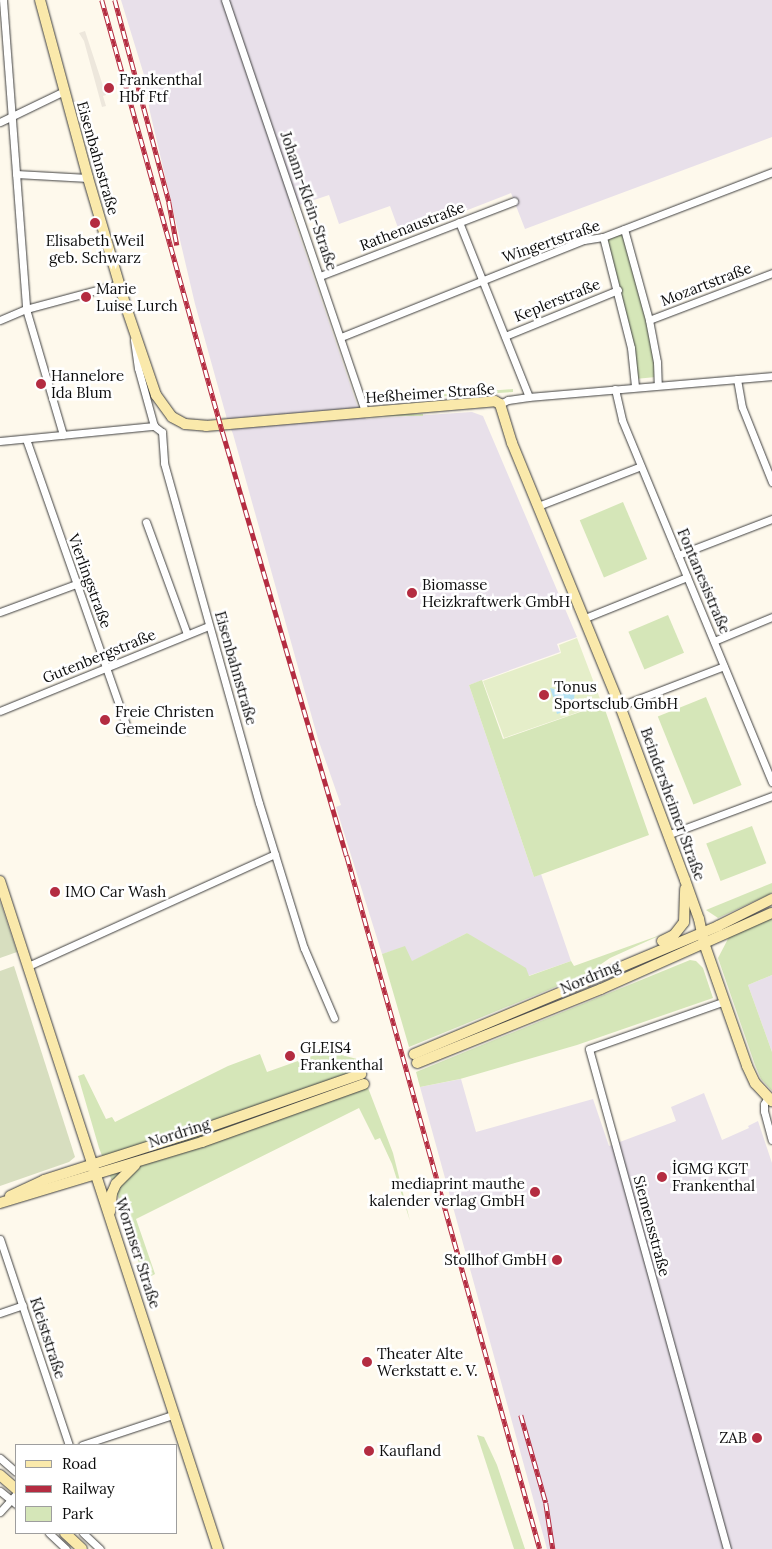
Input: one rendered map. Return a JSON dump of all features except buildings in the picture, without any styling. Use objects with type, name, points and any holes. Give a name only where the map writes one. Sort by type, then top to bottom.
[{"type":"street","points":[[2,0],[13,115],[26,309],[63,435]]},
{"type":"street","name":"Eisenbahnstraße","points":[[40,0],[119,284],[156,395],[167,412],[179,421]]},
{"type":"street","name":"Johann-Klein-Straße","points":[[225,0],[366,412]]},
{"type":"street","points":[[0,122],[64,91]]},
{"type":"street","name":"Wingertstraße","points":[[341,337],[478,284],[482,280],[584,240],[603,237],[772,172]]},
{"type":"street","points":[[16,174],[88,178]]},
{"type":"street","name":"Rathenaustraße","points":[[320,276],[514,201]]},
{"type":"street","points":[[459,222],[529,397]]},
{"type":"street","points":[[624,229],[650,320],[657,362],[658,385]]},
{"type":"street","points":[[603,237],[618,290],[631,348],[635,387]]},
{"type":"street","name":"Mozartstraße","points":[[650,320],[772,273]]},
{"type":"street","points":[[0,320],[26,309],[119,284]]},
{"type":"street","name":"Keplerstraße","points":[[506,336],[618,290]]},
{"type":"street","name":"Eisenbahnstraße","points":[[133,322],[138,368],[154,426],[161,429],[164,435],[164,463],[208,626],[304,948],[334,1018]]},
{"type":"street","name":"Heßheimer Straße","points":[[179,421],[194,426],[206,426],[495,401],[500,404],[506,400],[529,397],[772,376]]},
{"type":"street","points":[[737,379],[742,407],[772,482]]},
{"type":"street","name":"Fontanesistraße","points":[[615,389],[622,420],[772,782]]},
{"type":"street","name":"Beindersheimer Straße","points":[[500,404],[507,430],[585,618],[686,880],[704,943],[751,1075],[770,1099]]},
{"type":"street","points":[[0,442],[154,426]]},
{"type":"street","name":"Vierlingstraße","points":[[26,439],[128,732]]},
{"type":"street","points":[[538,506],[641,466]]},
{"type":"street","points":[[678,555],[772,519]]},
{"type":"street","points":[[146,522],[187,634]]},
{"type":"street","points":[[585,618],[687,577]]},
{"type":"street","points":[[0,612],[76,584]]},
{"type":"street","points":[[714,641],[772,617]]},
{"type":"street","name":"Gutenbergstraße","points":[[0,711],[208,626]]},
{"type":"street","points":[[620,706],[724,666]]},
{"type":"street","points":[[668,834],[772,796]]},
{"type":"street","points":[[28,966],[275,854]]},
{"type":"street","name":"Nordring","points":[[590,980],[674,935],[681,928],[685,914],[686,880]]},
{"type":"street","name":"Wormser Straße","points":[[0,881],[218,1549]]},
{"type":"street","name":"Nordring","points":[[772,899],[702,932],[416,1058],[602,989],[772,913]]},
{"type":"street","name":"Siemensstraße","points":[[725,1002],[589,1049],[727,1549]]},
{"type":"street","name":"Nordring","points":[[0,1202],[362,1079],[142,1161],[95,1170]]},
{"type":"street","points":[[770,1099],[764,1104],[764,1111],[772,1140]]},
{"type":"street","points":[[110,1216],[112,1193],[116,1184],[125,1173],[142,1161]]},
{"type":"street","name":"Kleiststraße","points":[[0,1239],[69,1444]]},
{"type":"street","points":[[0,1313],[23,1306]]},
{"type":"street","points":[[85,1444],[175,1414]]},
{"type":"street","points":[[0,1458],[15,1471]]},
{"type":"street","points":[[0,1475],[15,1487]]},
{"type":"street","points":[[0,1491],[14,1500],[0,1512]]},
{"type":"street","points":[[50,1534],[66,1549]]},
{"type":"street","points":[[66,1534],[82,1549]]},
{"type":"street","points":[[84,1534],[100,1549]]},
{"type":"shaded area","points":[[121,0],[772,0],[772,137],[525,229],[511,193],[401,236],[390,206],[339,224],[329,195],[290,208],[357,405],[366,419],[472,412],[483,416],[577,637],[557,644],[560,652],[469,685],[534,877],[541,874],[571,961],[528,976],[467,933],[411,962],[405,947],[382,954],[336,807],[341,805],[318,739],[195,304],[150,112],[144,75]]},
{"type":"shaded area","points":[[85,31],[106,95],[103,96],[106,106],[102,107],[84,41],[79,33]]},
{"type":"shaded area","points":[[772,975],[772,1052],[748,985]]},
{"type":"shaded area","points":[[461,1079],[476,1132],[593,1099],[609,1146],[676,1121],[671,1107],[704,1093],[722,1140],[749,1128],[748,1126],[758,1121],[772,1163],[772,1549],[547,1549],[420,1087]]},
{"type":"green space","points":[[624,232],[647,318],[656,377],[635,379],[633,347],[620,290],[605,239]]},
{"type":"green space","points":[[513,389],[513,392],[433,397],[433,395]]},
{"type":"green space","points":[[379,414],[423,414],[423,416],[379,416]]},
{"type":"green space","points":[[623,502],[647,559],[604,577],[580,520]]},
{"type":"green space","points":[[668,615],[684,653],[644,670],[628,632]]},
{"type":"green space","name":"Tonus Sportsclub GmbH","points":[[577,638],[602,704],[504,738],[483,681],[561,653],[559,645]]},
{"type":"green space","points":[[482,680],[503,739],[603,704],[649,835],[534,877],[469,685]]},
{"type":"green space","points":[[706,697],[742,785],[693,805],[658,716]]},
{"type":"green space","points":[[752,826],[766,863],[721,881],[706,844]]},
{"type":"green space","points":[[772,883],[772,893],[718,918],[706,910]]},
{"type":"green space","points":[[0,901],[17,952],[0,958]]},
{"type":"green space","points":[[772,918],[772,975],[748,985],[772,1052],[772,1091],[761,1079],[755,1065],[718,958],[729,937]]},
{"type":"green space","points":[[467,933],[526,968],[529,976],[571,961],[574,966],[663,934],[610,958],[591,971],[553,988],[409,1047],[382,954],[405,946],[412,961]]},
{"type":"green space","points":[[690,960],[696,961],[703,968],[713,998],[577,1045],[460,1079],[420,1087],[416,1072]]},
{"type":"green space","points":[[14,966],[75,1157],[69,1162],[0,1186],[0,971]]},
{"type":"green space","points":[[326,1051],[357,1059],[393,1153],[410,1221],[392,1164],[380,1138],[375,1140],[359,1108],[136,1219],[155,1274],[144,1280],[121,1204],[99,1148],[78,1076],[84,1074],[106,1119],[112,1117],[115,1122],[228,1066],[260,1054],[267,1072]]},
{"type":"green space","points":[[477,1435],[484,1437],[497,1465],[525,1549],[514,1549]]},
{"type":"water","points":[[569,684],[575,691],[574,699],[569,710],[557,714],[555,707],[560,702],[556,697],[553,697],[550,688],[559,690],[561,686]]},
{"type":"railway","points":[[102,0],[223,433],[347,856],[540,1549]]},
{"type":"railway","points":[[115,0],[169,202],[177,245]]},
{"type":"railway","points":[[521,1415],[546,1503],[553,1549]]},
{"type":"place","name":"Frankenthal Hbf Ftf","points":[[109,88]]},
{"type":"place","name":"Elisabeth Weil geb. Schwarz","points":[[95,223]]},
{"type":"place","name":"Marie Luise Lurch","points":[[86,297]]},
{"type":"place","name":"Hannelore Ida Blum","points":[[41,384]]},
{"type":"place","name":"Biomasse Heizkraftwerk GmbH","points":[[412,593]]},
{"type":"place","name":"Tonus Sportsclub GmbH","points":[[544,695]]},
{"type":"place","name":"Freie Christen Gemeinde","points":[[105,720]]},
{"type":"place","name":"IMO Car Wash","points":[[55,892]]},
{"type":"place","name":"GLEIS4 Frankenthal","points":[[290,1056]]},
{"type":"place","name":"İGMG KGT Frankenthal","points":[[662,1177]]},
{"type":"place","name":"mediaprint mauthe kalender verlag GmbH","points":[[535,1192]]},
{"type":"place","name":"Stollhof GmbH","points":[[557,1260]]},
{"type":"place","name":"Theater Alte Werkstatt e. V.","points":[[367,1362]]},
{"type":"place","name":"ZAB","points":[[757,1438]]},
{"type":"place","name":"Kaufland","points":[[369,1451]]}]
